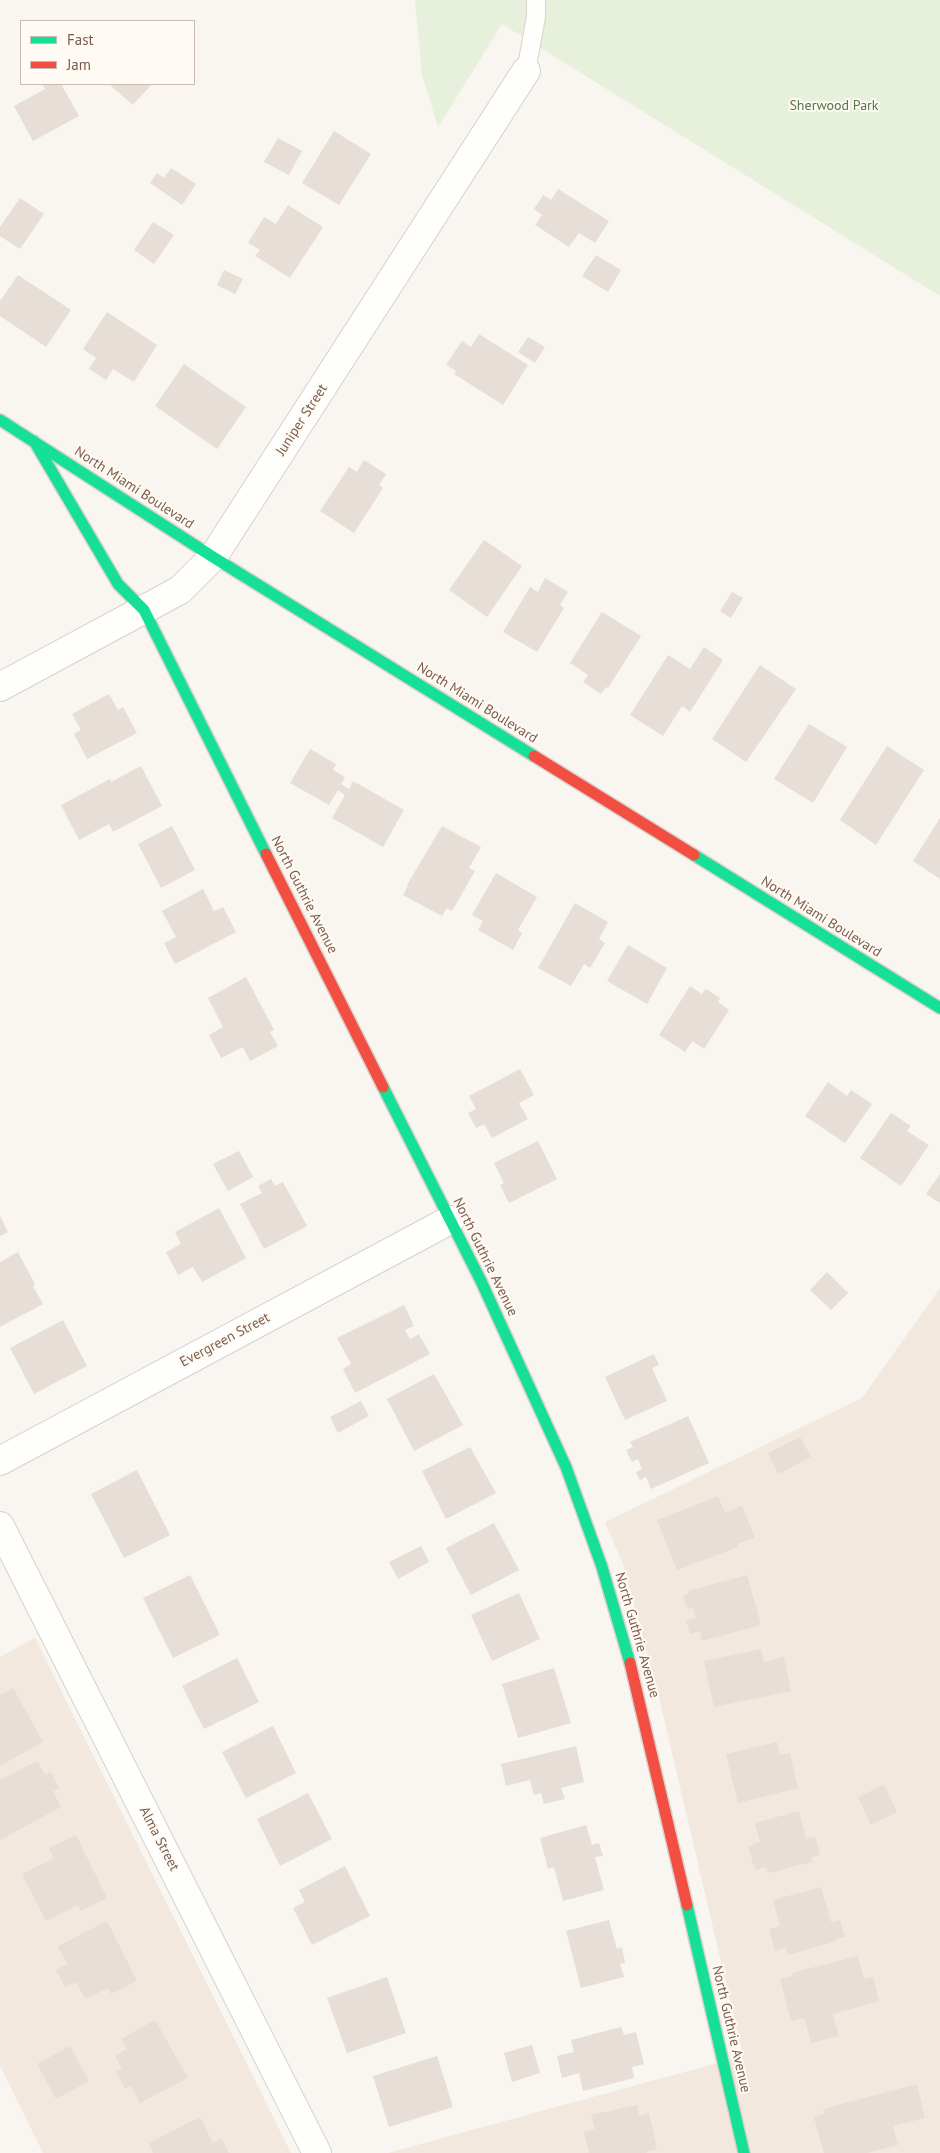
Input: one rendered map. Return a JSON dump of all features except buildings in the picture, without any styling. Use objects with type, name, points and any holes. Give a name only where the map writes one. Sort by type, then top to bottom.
[{"type":"street","name":"Juniper Street","points":[[0,687],[180,590],[213,557],[526,71]]},
{"type":"street","name":"North Miami Boulevard","points":[[0,420],[213,557],[940,1008]]},
{"type":"street","name":"North Guthrie Avenue","points":[[34,441],[118,584],[144,610],[450,1220],[566,1467],[602,1567],[634,1677],[744,2153]]},
{"type":"street","name":"Evergreen Street","points":[[0,1461],[450,1220]]},
{"type":"street","name":"Alma Street","points":[[0,1526],[317,2153]]},
{"type":"lane","points":[[526,71],[536,17],[536,0]]},
{"type":"shaded area","points":[[940,1288],[940,2153],[388,2153],[743,2056],[658,1693],[623,1564],[605,1522],[862,1398]]},
{"type":"shaded area","points":[[35,1638],[291,2153],[43,2153],[0,2066],[0,1657]]},
{"type":"green space","name":"Sherwood Park","points":[[415,0],[940,0],[940,296],[502,24],[438,127],[422,75]]},
{"type":"traffic: fast","points":[[0,420],[213,557],[534,756]]},
{"type":"traffic: fast","points":[[34,441],[118,584],[144,610],[266,854]]},
{"type":"traffic: fast","points":[[694,855],[940,1008]]},
{"type":"traffic: fast","points":[[383,1087],[481,1281],[566,1467],[602,1567],[630,1663]]},
{"type":"traffic: fast","points":[[687,1905],[744,2153]]},
{"type":"traffic: jam","points":[[534,756],[694,855]]},
{"type":"traffic: jam","points":[[266,854],[383,1087]]},
{"type":"traffic: jam","points":[[630,1663],[687,1905]]}]
